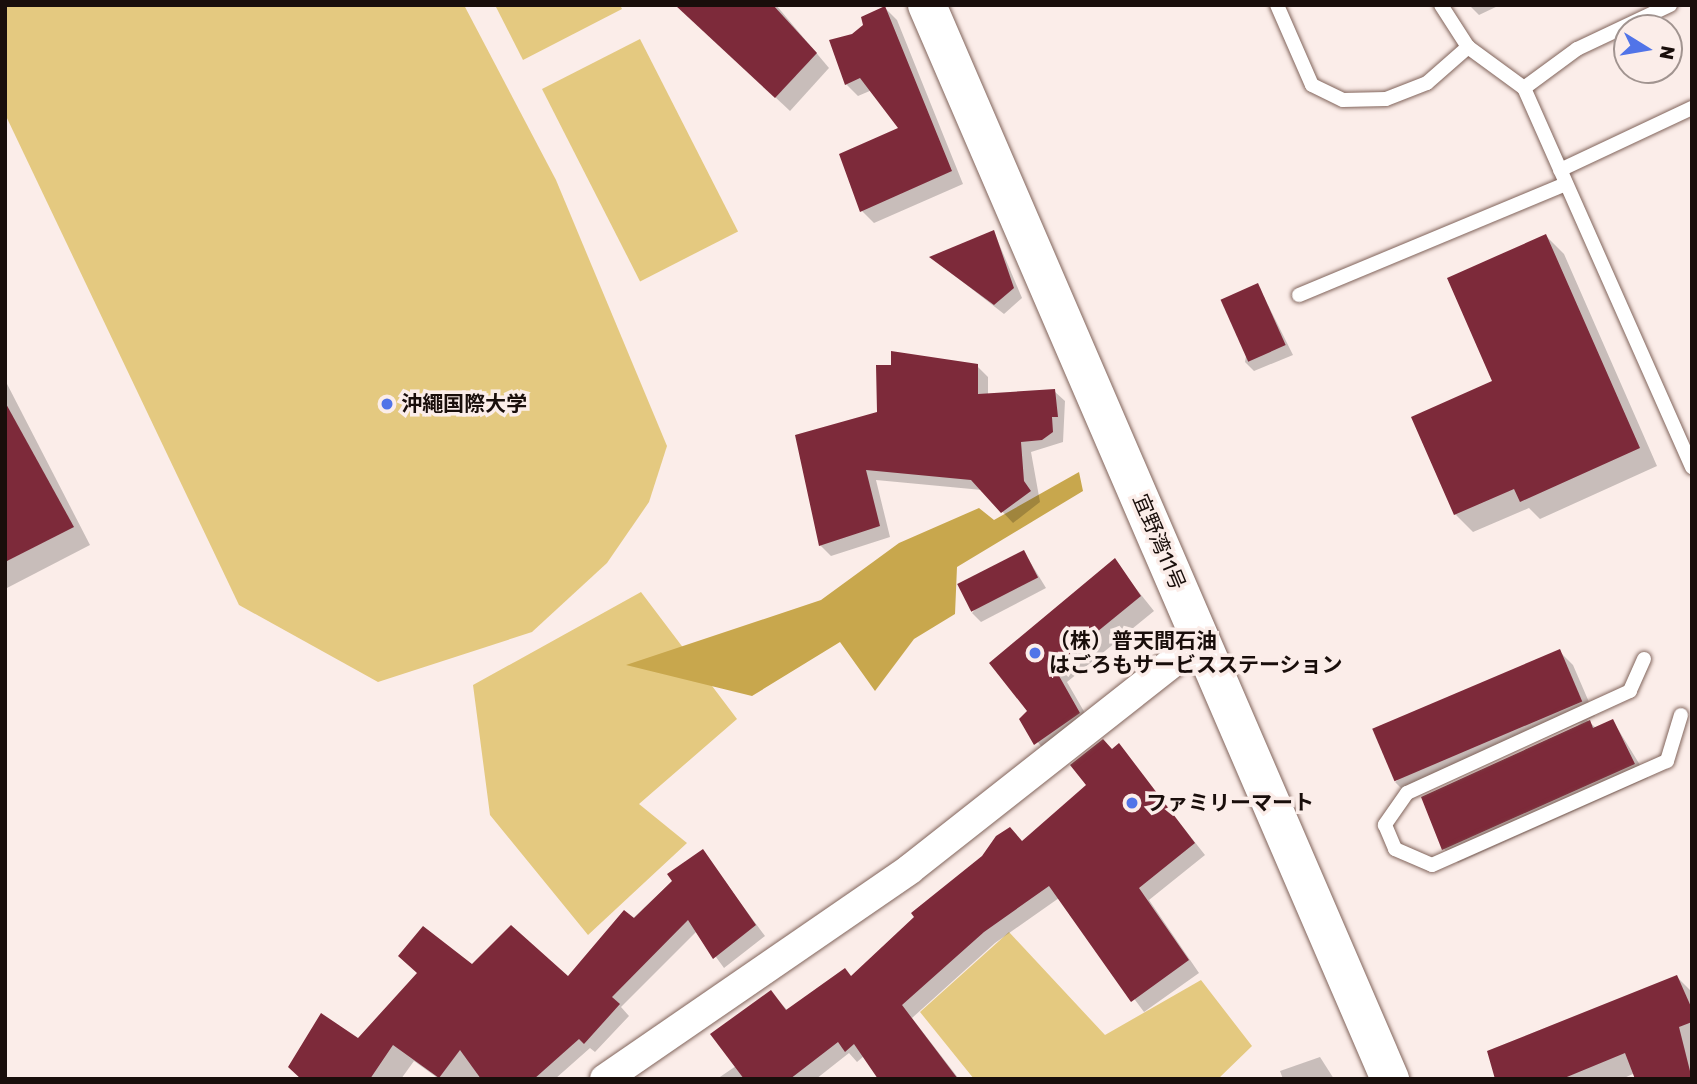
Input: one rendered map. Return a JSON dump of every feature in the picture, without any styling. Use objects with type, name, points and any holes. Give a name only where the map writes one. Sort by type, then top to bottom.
[{"type":"street","name":"宜野湾11号","points":[[928,5],[1390,1079]]},
{"type":"street","points":[[605,1079],[910,869],[1202,639]]},
{"type":"lane","points":[[1277,5],[1312,85],[1343,100],[1386,99],[1427,82],[1468,47]]},
{"type":"lane","points":[[1441,5],[1468,47],[1524,88],[1692,468]]},
{"type":"lane","points":[[1524,88],[1577,48],[1670,5]]},
{"type":"lane","points":[[1560,170],[1692,108]]},
{"type":"lane","points":[[1299,295],[1566,184]]},
{"type":"lane","points":[[1644,659],[1630,691],[1407,793],[1385,825],[1395,849],[1432,865],[1667,761],[1681,715]]},
{"type":"shaded area","points":[[5,5],[464,5],[556,180],[667,446],[649,502],[607,563],[532,632],[378,682],[239,605],[5,114]]},
{"type":"shaded area","points":[[495,5],[620,5],[622,9],[523,60]]},
{"type":"shaded area","points":[[640,39],[738,231],[640,281],[542,89]]},
{"type":"shaded area","points":[[1079,472],[1083,491],[957,567],[955,614],[914,639],[875,691],[840,642],[752,696],[626,665],[821,600],[899,543],[979,508],[994,520]]},
{"type":"shaded area","points":[[641,592],[737,719],[639,804],[687,843],[588,935],[490,815],[473,685]]},
{"type":"shaded area","points":[[1009,932],[1105,1035],[1201,980],[1252,1046],[1218,1079],[974,1079],[920,1012]]},
{"type":"building","points":[[675,5],[773,5],[817,53],[775,98]]},
{"type":"building","points":[[885,6],[952,171],[860,212],[839,154],[898,128],[860,78],[845,85],[829,40],[852,34],[863,25],[861,17]]},
{"type":"building","points":[[994,230],[1014,288],[994,305],[929,257]]},
{"type":"building","points":[[1546,234],[1640,448],[1520,502],[1514,489],[1454,515],[1411,417],[1492,381],[1447,278]]},
{"type":"building","points":[[1258,283],[1286,345],[1248,362],[1221,300]]},
{"type":"building","points":[[891,351],[978,364],[978,394],[1055,389],[1058,417],[1052,417],[1053,432],[1042,440],[1021,442],[1024,481],[1031,491],[1001,513],[971,480],[866,470],[880,526],[819,546],[795,435],[877,412],[876,365],[891,365]]},
{"type":"building","points":[[5,402],[74,527],[5,562]]},
{"type":"building","points":[[1024,550],[1038,578],[971,612],[957,584]]},
{"type":"building","points":[[1115,558],[1141,596],[1054,667],[1080,713],[1034,745],[1019,719],[1027,711],[989,663]]},
{"type":"building","points":[[1560,649],[1582,701],[1394,781],[1372,729]]},
{"type":"building","points":[[1613,719],[1635,764],[1442,850],[1421,797],[1590,720],[1593,728]]},
{"type":"building","points":[[1103,739],[1112,749],[1119,743],[1195,843],[1139,888],[1189,960],[1131,1002],[1049,886],[984,932],[902,1005],[958,1079],[878,1079],[854,1044],[845,1052],[838,1042],[790,1079],[744,1079],[710,1034],[771,990],[786,1010],[845,968],[851,976],[914,917],[911,913],[982,856],[996,836],[1010,827],[1022,841],[1086,785],[1070,765]]},
{"type":"building","points":[[703,849],[756,925],[713,959],[688,920],[612,997],[620,1004],[584,1044],[579,1039],[534,1079],[481,1079],[460,1050],[439,1078],[393,1045],[370,1079],[301,1079],[288,1067],[321,1013],[358,1038],[417,973],[398,956],[423,926],[472,964],[511,925],[568,976],[624,910],[634,918],[672,881],[667,874]]},
{"type":"building","points":[[1677,975],[1692,1009],[1692,1022],[1679,1027],[1692,1079],[1635,1079],[1625,1053],[1562,1079],[1495,1079],[1487,1051]]},
{"type":"place","name":"沖繩国際大学","points":[[387,404]]},
{"type":"place","name":"（株）普天間石油 はごろもサービスステーション","points":[[1035,653]]},
{"type":"place","name":"ファミリーマート","points":[[1132,803]]}]
